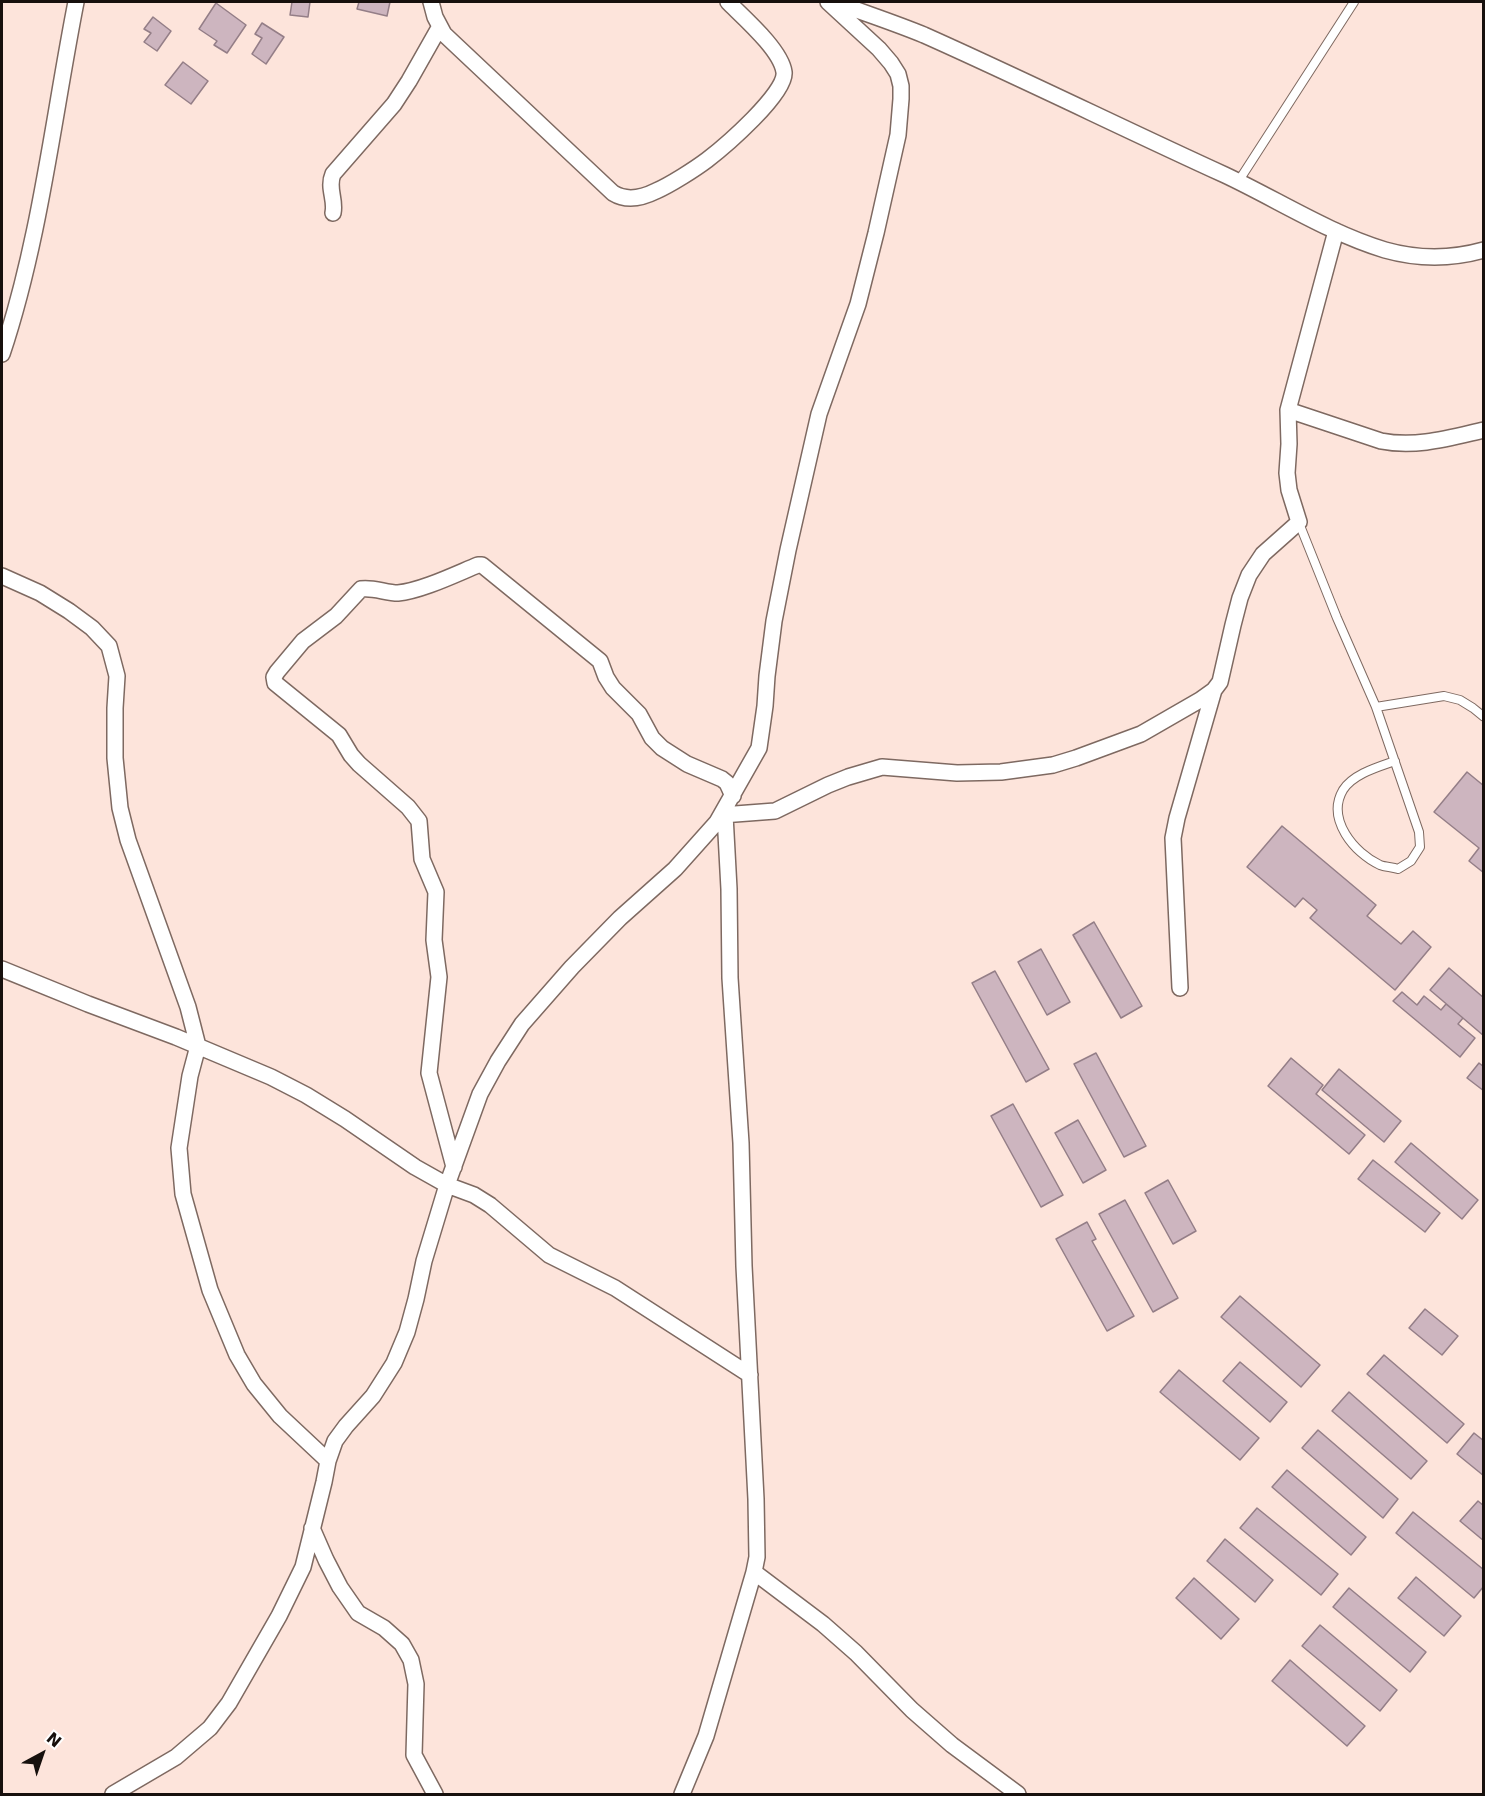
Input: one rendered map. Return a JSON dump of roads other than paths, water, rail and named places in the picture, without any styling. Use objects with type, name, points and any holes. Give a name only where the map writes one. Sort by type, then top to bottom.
[{"type":"street","points":[[2,354],[36,227],[76,2]]},
{"type":"street","points":[[431,2],[439,28],[450,40],[613,193],[622,198],[636,197],[656,191],[706,161],[750,122],[780,89],[784,75],[781,61],[773,49],[728,2]]},
{"type":"street","points":[[113,1794],[176,1757],[210,1728],[230,1703],[279,1616],[303,1567],[328,1461],[335,1441],[373,1396],[393,1363],[407,1332],[424,1261],[447,1185],[480,1094],[498,1061],[522,1024],[592,947],[620,918],[675,869],[723,815],[759,748],[774,621],[788,550],[819,414],[858,304],[898,135],[901,92],[898,74],[879,49],[828,2]]},
{"type":"street","points":[[835,2],[922,35],[1238,182],[1336,231],[1385,250],[1439,257],[1464,255],[1484,250]]},
{"type":"street","points":[[333,213],[335,203],[330,188],[333,174],[394,105],[439,28]]},
{"type":"street","points":[[723,815],[775,812],[828,785],[882,767],[957,773],[1001,772],[1053,765],[1141,734],[1214,690],[1220,682],[1233,625],[1249,575],[1263,554],[1299,522],[1289,490],[1287,473],[1288,410],[1336,231]]},
{"type":"street","points":[[1288,410],[1396,444],[1431,442],[1484,430]]},
{"type":"street","points":[[454,1167],[429,1073],[439,977],[434,940],[436,892],[422,859],[419,821],[408,807],[359,764],[339,735],[275,683],[274,677],[277,672],[303,641],[336,616],[361,589],[408,591],[478,565],[483,566],[600,661],[613,688],[639,714],[652,738],[662,748],[687,764],[722,779],[727,783],[733,796]]},
{"type":"street","points":[[2,576],[40,593],[69,611],[92,628],[109,646],[117,676],[115,758],[120,808],[128,840],[188,1007],[198,1046],[190,1076],[179,1148],[183,1194],[210,1290],[237,1355],[254,1384],[280,1416],[328,1461]]},
{"type":"street","points":[[1180,988],[1173,838],[1214,690]]},
{"type":"street","points":[[682,1794],[706,1736],[757,1557],[741,1143],[730,978],[729,889],[723,815]]},
{"type":"street","points":[[2,969],[198,1046],[271,1077],[306,1095],[415,1167],[490,1205],[549,1255],[615,1288],[750,1375]]},
{"type":"street","points":[[312,1528],[340,1587],[358,1613],[390,1633],[402,1644],[411,1660],[416,1684],[414,1755],[435,1794]]},
{"type":"street","points":[[754,1572],[823,1624],[856,1653],[912,1710],[952,1745],[1018,1794]]},
{"type":"lane","points":[[1238,182],[1354,2]]},
{"type":"lane","points":[[1299,522],[1336,618],[1376,707],[1395,761],[1419,832],[1420,847],[1411,861],[1398,868],[1380,865],[1358,849],[1340,826],[1338,807],[1343,790],[1354,780],[1375,768],[1395,761]]},
{"type":"lane","points":[[1376,707],[1444,696],[1460,700],[1484,717]]}]
